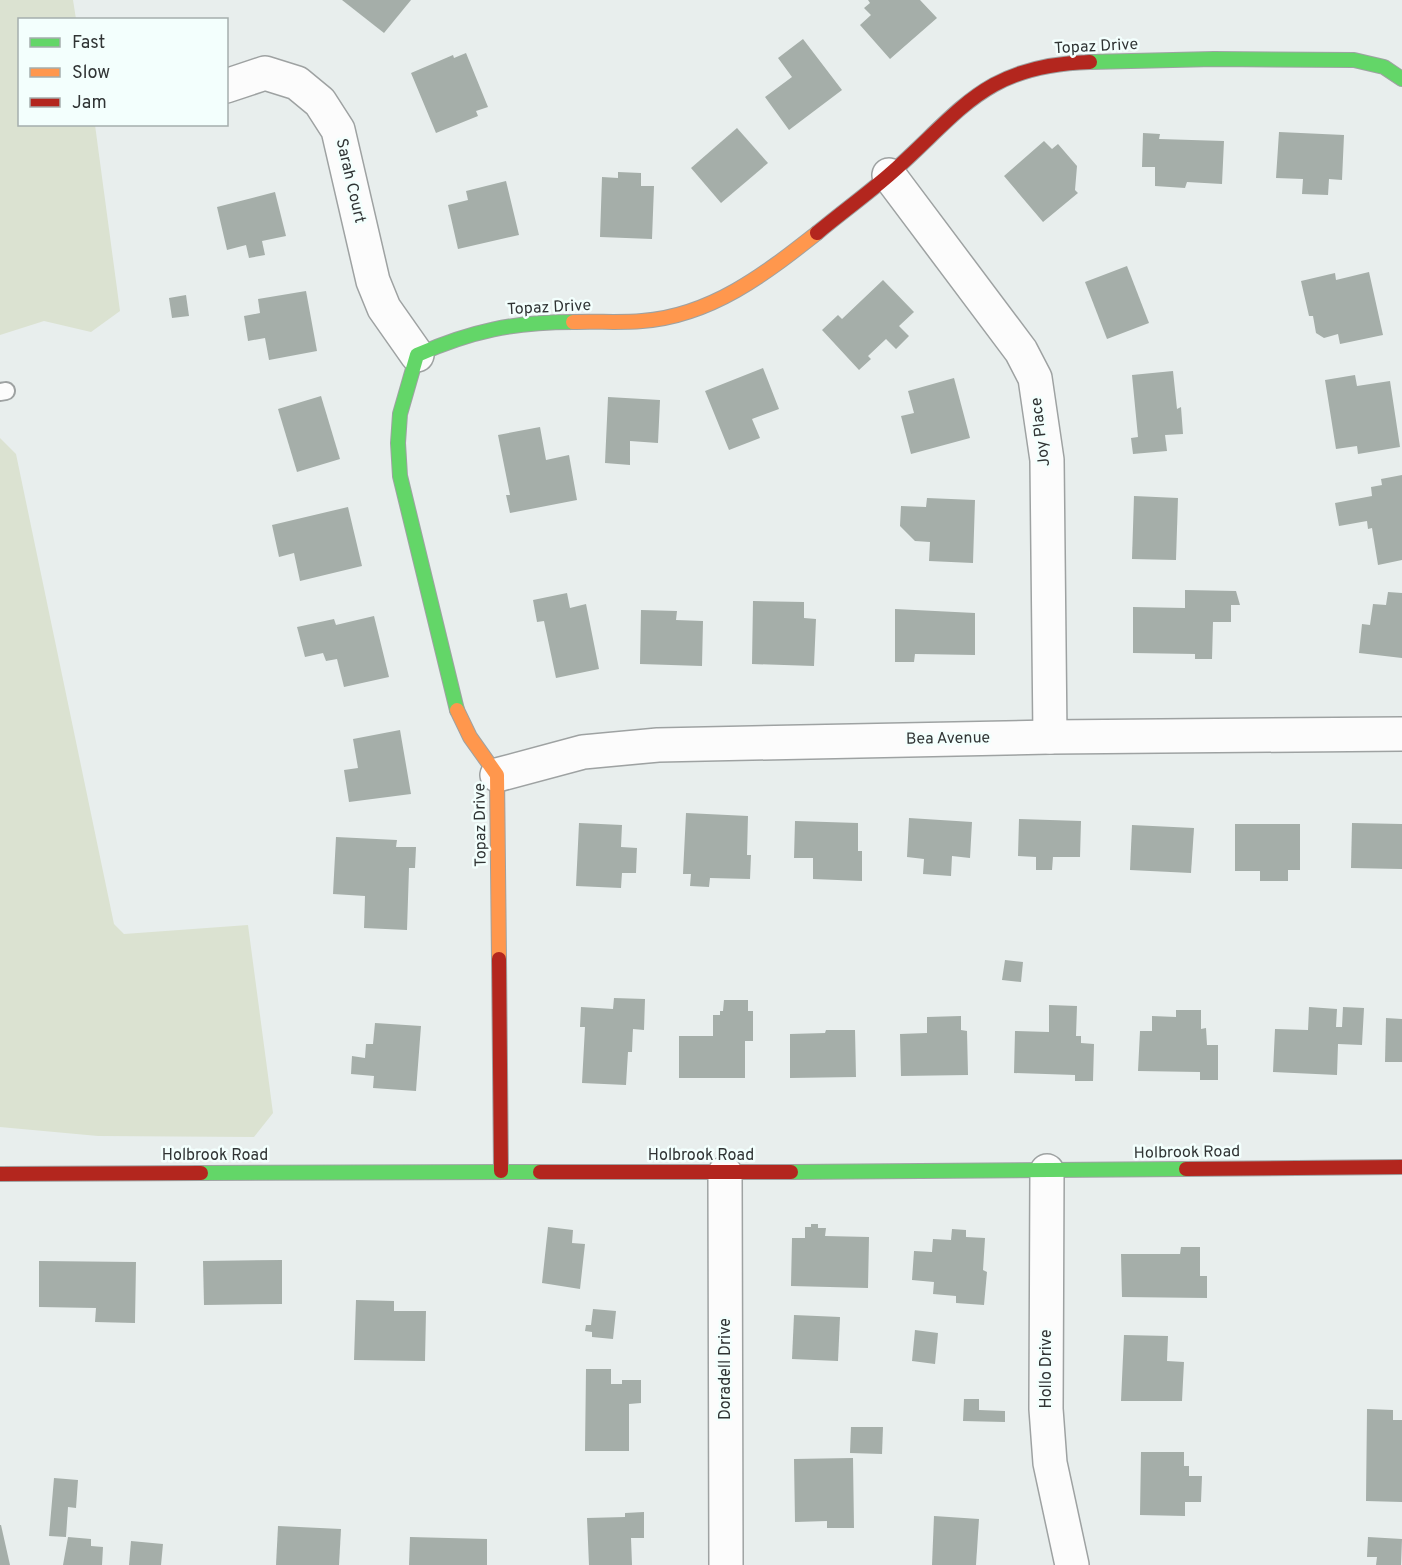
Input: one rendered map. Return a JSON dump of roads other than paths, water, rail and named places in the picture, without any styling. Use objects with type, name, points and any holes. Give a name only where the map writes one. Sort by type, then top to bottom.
[{"type":"street","name":"Topaz Drive","points":[[501,1171],[497,775],[470,737],[456,707],[400,476],[396,446],[397,422],[417,355],[455,338],[486,329],[529,322],[644,321],[693,311],[732,294],[770,270],[889,175],[963,103],[997,82],[1032,68],[1065,63],[1100,62],[1354,60],[1384,67],[1402,79]]},
{"type":"street","name":"Sarah Court","points":[[228,85],[265,73],[297,83],[320,102],[338,130],[373,281],[384,308],[417,355]]},
{"type":"street","name":"Joy Place","points":[[889,175],[1021,351],[1035,378],[1047,460],[1050,737]]},
{"type":"street","name":"Bea Avenue","points":[[497,775],[583,752],[658,745],[1050,737],[1402,734]]},
{"type":"street","name":"Holbrook Road","points":[[0,1174],[501,1171],[725,1173],[1402,1167]]},
{"type":"street","name":"Hollo Drive","points":[[1047,1171],[1046,1409],[1050,1463],[1072,1565]]},
{"type":"street","name":"Doradell Drive","points":[[725,1173],[726,1565]]}]
